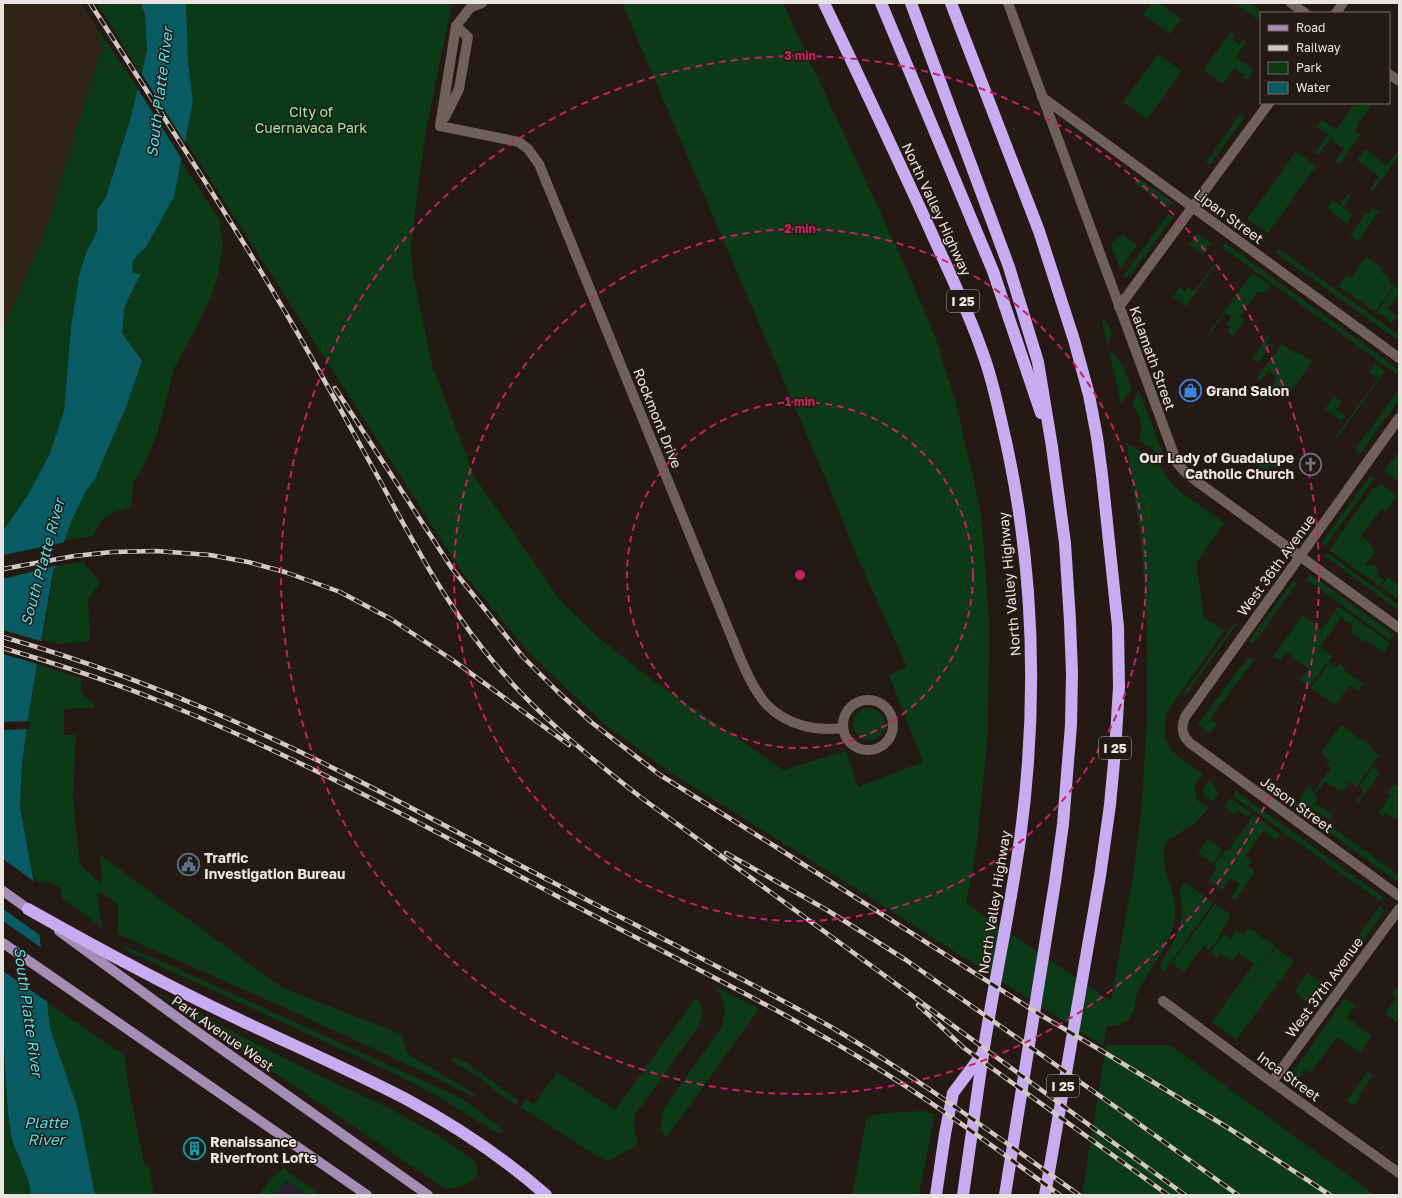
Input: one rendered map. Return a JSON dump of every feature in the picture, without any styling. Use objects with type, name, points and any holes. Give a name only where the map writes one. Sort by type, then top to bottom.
[{"type":"highway","name":"North Valley Highway","points":[[824,3],[878,116],[966,309],[984,354],[1007,444],[1021,524],[1030,621],[1031,700],[1026,785],[1020,839],[1007,924],[983,1052],[963,1195]]},
{"type":"highway","points":[[881,3],[993,271],[1052,447]]},
{"type":"highway","points":[[911,3],[1009,267],[1038,362],[1052,447],[1065,543],[1070,621],[1071,718],[1063,824],[1044,952],[1004,1195]]},
{"type":"highway","name":"I 25","points":[[951,3],[1039,232],[1074,340],[1089,395],[1102,475],[1118,627],[1119,687],[1110,805],[1100,876],[1045,1195]]},
{"type":"highway","points":[[955,3],[966,41]]},
{"type":"highway","points":[[28,909],[112,956],[194,998],[407,1100],[501,1159],[546,1195]]},
{"type":"highway","points":[[936,1195],[953,1092],[983,1052]]},
{"type":"main road","name":"Park Avenue West","points":[[3,892],[428,1195]]},
{"type":"main road","points":[[3,943],[367,1195]]},
{"type":"street","points":[[440,126],[456,26],[470,8],[482,3]]},
{"type":"street","name":"Kalamath Street","points":[[1008,3],[1177,463],[1184,471],[1199,483],[1399,628]]},
{"type":"street","points":[[1291,3],[1304,12]]},
{"type":"street","points":[[1337,12],[1343,3]]},
{"type":"street","points":[[440,126],[459,89],[465,57],[468,38],[456,26]]},
{"type":"street","points":[[452,54],[465,57]]},
{"type":"street","points":[[1390,75],[1399,81]]},
{"type":"street","name":"Lipan Street","points":[[1042,97],[1399,358]]},
{"type":"street","points":[[1119,307],[1268,104]]},
{"type":"street","name":"Rockmont Drive","points":[[440,126],[519,142],[528,149],[540,164],[738,653],[753,683],[766,704],[781,716],[798,724],[823,730],[843,728]]},
{"type":"street","name":"West 36th Avenue","points":[[1182,731],[1184,716],[1399,418]]},
{"type":"street","points":[[865,700],[873,700],[880,703],[891,714],[893,722],[893,729],[890,737],[879,748],[871,750],[864,750],[856,747],[850,742],[843,728],[846,713],[851,706],[865,700]]},
{"type":"street","name":"Jason Street","points":[[1182,731],[1190,743],[1399,896]]},
{"type":"street","name":"West 37th Avenue","points":[[1272,1082],[1399,909]]},
{"type":"street","name":"Inca Street","points":[[1163,1001],[1272,1082],[1399,1173]]},
{"type":"shaded area","points":[[3,3],[81,3],[96,27],[102,48],[42,239],[3,329]]},
{"type":"shaded area","points":[[287,1179],[309,1195],[275,1195]]},
{"type":"green space","points":[[97,3],[141,3],[145,17],[147,51],[130,120],[106,197],[97,210],[97,232],[87,250],[71,328],[64,411],[50,453],[28,495],[3,531],[3,329],[42,239],[102,48],[96,27],[137,87],[137,68]]},
{"type":"green space","name":"City of Cuernavaca Park","points":[[186,3],[452,3],[426,129],[411,245],[413,274],[432,365],[474,476],[560,600],[599,638],[651,679],[783,770],[846,751],[858,787],[923,762],[889,675],[907,667],[855,552],[838,508],[622,3],[783,3],[902,259],[936,339],[956,403],[981,513],[989,619],[988,734],[978,835],[966,903],[1111,1001],[1135,864],[1142,801],[1147,720],[1147,627],[1144,578],[1140,534],[1126,442],[1158,463],[1171,483],[1182,493],[1224,523],[1196,563],[1204,617],[1224,631],[1167,712],[1165,725],[1165,735],[1172,750],[1185,762],[1203,774],[1195,785],[1197,800],[1209,808],[1196,822],[1166,842],[1164,845],[1165,867],[1175,904],[1173,926],[1166,944],[1136,995],[1133,1013],[1124,1023],[1107,1026],[1103,1046],[668,771],[601,721],[529,653],[460,569],[185,140],[193,102],[188,62]]},
{"type":"green space","points":[[1152,3],[1159,3],[1181,19],[1170,34],[1143,15]]},
{"type":"green space","points":[[1235,3],[1250,3],[1263,12],[1260,12],[1260,21]]},
{"type":"green space","points":[[1231,32],[1235,35],[1232,39],[1240,45],[1243,40],[1246,42],[1236,57],[1254,70],[1247,80],[1243,77],[1244,75],[1234,68],[1223,84],[1203,70]]},
{"type":"green space","points":[[1158,54],[1182,71],[1147,119],[1123,102]]},
{"type":"green space","points":[[1354,104],[1372,104],[1357,125],[1359,126],[1355,132],[1360,135],[1339,164],[1335,161],[1344,149],[1330,139],[1318,155],[1315,153],[1328,135],[1317,127],[1322,120],[1336,130]]},
{"type":"green space","points":[[1240,114],[1245,117],[1210,165],[1206,162]]},
{"type":"green space","points":[[1365,149],[1387,165],[1399,150],[1399,156],[1373,191],[1370,189],[1379,176],[1357,160]]},
{"type":"green space","points":[[1296,152],[1316,166],[1268,233],[1247,219]]},
{"type":"green space","points":[[181,161],[219,219],[223,244],[218,275],[213,291],[199,322],[175,366],[157,434],[144,465],[133,483],[132,503],[130,508],[111,514],[103,519],[94,536],[65,540],[74,516],[107,452],[142,362],[122,333],[125,305],[141,275],[132,273],[133,260],[146,247],[174,197]]},
{"type":"green space","points":[[1140,179],[1172,202],[1168,208],[1134,183]]},
{"type":"green space","points":[[1348,194],[1351,196],[1343,208],[1353,215],[1347,224],[1327,208],[1333,200],[1340,205]]},
{"type":"green space","points":[[1220,205],[1266,238],[1262,242],[1216,209]]},
{"type":"green space","points":[[1373,208],[1379,212],[1358,241],[1350,236],[1366,213],[1368,214]]},
{"type":"green space","points":[[1168,214],[1173,217],[1130,276],[1122,278]]},
{"type":"green space","points":[[1197,233],[1211,243],[1203,255],[1189,245]]},
{"type":"green space","points":[[1123,234],[1137,245],[1120,269],[1111,244]]},
{"type":"green space","points":[[1225,243],[1399,370],[1399,376],[1222,247]]},
{"type":"green space","points":[[1279,249],[1399,335],[1399,341],[1276,253]]},
{"type":"green space","points":[[1366,257],[1383,269],[1381,272],[1391,279],[1389,282],[1394,286],[1375,312],[1339,286],[1347,275],[1351,278]]},
{"type":"green space","points":[[1214,265],[1215,266],[1186,306],[1173,297],[1180,287],[1185,291],[1188,287],[1195,291]]},
{"type":"green space","points":[[1252,273],[1271,286],[1268,291],[1257,293],[1240,316],[1245,320],[1233,336],[1227,332],[1231,327],[1226,324],[1231,317],[1225,313],[1209,335],[1208,334]]},
{"type":"green space","points":[[1395,286],[1399,289],[1399,294],[1388,309],[1397,316],[1392,323],[1377,312]]},
{"type":"green space","points":[[1101,317],[1110,329],[1110,351],[1119,360],[1132,389],[1121,403]]},
{"type":"green space","points":[[1269,334],[1271,335],[1266,342],[1271,345],[1258,363],[1252,358]]},
{"type":"green space","points":[[1282,344],[1296,354],[1298,352],[1312,362],[1286,398],[1271,387],[1277,378],[1268,371],[1260,382],[1256,379]]},
{"type":"green space","points":[[1375,364],[1385,371],[1337,438],[1335,437],[1378,378],[1369,372]]},
{"type":"green space","points":[[1399,389],[1399,400],[1360,454],[1355,450]]},
{"type":"green space","points":[[1139,391],[1162,451],[1160,455],[1139,440],[1141,425],[1132,404]]},
{"type":"green space","points":[[1334,396],[1342,402],[1336,410],[1345,416],[1342,421],[1325,409]]},
{"type":"green space","points":[[1399,451],[1399,482],[1384,471]]},
{"type":"green space","points":[[1268,452],[1280,461],[1275,469],[1270,465],[1266,471],[1258,466]]},
{"type":"green space","points":[[1370,476],[1374,479],[1325,546],[1321,543]]},
{"type":"green space","points":[[1381,484],[1397,496],[1385,512],[1381,509],[1361,536],[1370,543],[1375,552],[1365,565],[1377,565],[1376,567],[1379,570],[1376,574],[1384,580],[1379,586],[1329,550],[1374,487],[1377,489]]},
{"type":"green space","points":[[1327,553],[1399,605],[1399,611],[1325,556]]},
{"type":"green space","points":[[83,562],[100,582],[88,600],[90,641],[58,644],[42,640],[55,566]]},
{"type":"green space","points":[[1310,574],[1394,635],[1390,640],[1306,579]]},
{"type":"green space","points":[[1388,577],[1399,585],[1399,600],[1381,587]]},
{"type":"green space","points":[[1293,581],[1297,583],[1253,644],[1249,641]]},
{"type":"green space","points":[[1338,606],[1390,643],[1383,653],[1366,640],[1364,642],[1351,632],[1353,626],[1342,618],[1342,616],[1320,647],[1332,656],[1309,687],[1300,680],[1308,669],[1286,652],[1280,660],[1273,656],[1303,615],[1322,629],[1335,612],[1341,616],[1335,611]]},
{"type":"green space","points":[[1236,621],[1236,625],[1185,696],[1183,694]]},
{"type":"green space","points":[[1248,657],[1253,661],[1210,719],[1217,724],[1210,733],[1198,724]]},
{"type":"green space","points":[[1330,662],[1337,667],[1339,664],[1345,668],[1344,670],[1363,684],[1358,691],[1350,685],[1335,705],[1311,688]]},
{"type":"green space","points":[[38,664],[82,679],[80,689],[85,697],[94,703],[94,708],[64,709],[64,735],[76,735],[73,797],[80,865],[102,884],[100,855],[283,988],[401,1034],[408,1054],[468,1090],[479,1099],[301,1015],[118,934],[118,904],[102,893],[97,893],[102,928],[62,898],[60,888],[50,882],[41,883],[33,878],[20,807],[22,763]]},
{"type":"green space","points":[[866,708],[872,708],[881,712],[885,724],[881,736],[872,740],[866,740],[857,736],[853,727],[853,721],[857,712]]},
{"type":"green space","points":[[1341,725],[1372,747],[1371,749],[1379,755],[1356,787],[1349,782],[1343,791],[1340,791],[1325,781],[1317,792],[1315,790],[1331,768],[1326,765],[1330,760],[1321,753]]},
{"type":"green space","points":[[1373,767],[1380,773],[1358,803],[1356,802],[1363,792],[1363,789],[1359,786]]},
{"type":"green space","points":[[1209,780],[1212,782],[1218,793],[1214,802],[1204,795],[1203,789]]},
{"type":"green space","points":[[1394,784],[1399,787],[1399,816],[1396,820],[1386,813],[1383,817],[1378,813],[1391,796],[1388,793]]},
{"type":"green space","points":[[1308,787],[1316,793],[1314,796],[1318,799],[1315,803],[1333,815],[1329,820],[1299,799]]},
{"type":"green space","points":[[1236,791],[1383,897],[1380,901],[1233,796]]},
{"type":"green space","points":[[1282,791],[1399,875],[1396,881],[1279,796]]},
{"type":"green space","points":[[1230,798],[1251,813],[1248,818],[1238,810],[1235,815],[1224,806]]},
{"type":"green space","points":[[1253,815],[1280,834],[1276,840],[1263,831],[1245,856],[1252,861],[1248,866],[1255,872],[1235,900],[1231,897],[1240,884],[1231,878],[1222,890],[1208,880],[1217,868],[1214,865],[1226,849],[1228,851]]},
{"type":"green space","points":[[1208,839],[1223,850],[1213,864],[1198,853]]},
{"type":"green space","points":[[1186,883],[1213,903],[1164,972],[1160,966],[1180,926],[1182,911],[1180,892],[1183,885]]},
{"type":"green space","points":[[1215,904],[1229,913],[1230,919],[1210,950],[1204,945],[1184,972],[1172,963]]},
{"type":"green space","points":[[1380,906],[1385,910],[1338,976],[1333,976],[1331,974]]},
{"type":"green space","points":[[1249,928],[1275,946],[1227,1013],[1275,947],[1294,962],[1236,1040],[1212,1022],[1254,964],[1238,953],[1232,961],[1221,953],[1217,958],[1212,954],[1214,952],[1212,950],[1224,934],[1231,938],[1236,930],[1243,935]]},
{"type":"green space","points":[[124,946],[154,958],[450,1093],[478,1110],[504,1132],[497,1133],[441,1098],[391,1072],[123,949]]},
{"type":"green space","points":[[1308,973],[1321,982],[1307,1002],[1294,992]]},
{"type":"green space","points":[[1399,986],[1399,1024],[1385,1014],[1396,998],[1392,995]]},
{"type":"green space","points":[[716,987],[759,1009],[666,1138],[661,1127],[664,1108],[720,1030],[724,1018],[725,1012],[722,998]]},
{"type":"green space","points":[[156,992],[314,1073],[391,1109],[436,1134],[476,1162],[477,1171],[473,1180],[459,1187],[444,1188]]},
{"type":"green space","points":[[696,998],[702,1012],[698,1027],[636,1113],[634,1126],[638,1141],[636,1146],[611,1160],[605,1161],[520,1107],[526,1099],[534,1105],[557,1072],[615,1110]]},
{"type":"green space","points":[[1345,998],[1355,1005],[1346,1017],[1372,1036],[1360,1053],[1337,1037],[1310,1074],[1305,1070],[1295,1083],[1292,1081],[1292,1073]]},
{"type":"green space","points":[[47,1002],[124,1055],[130,1095],[144,1163],[149,1166],[154,1195],[95,1195],[78,1109],[50,1028]]},
{"type":"green space","points":[[3,1034],[8,1113],[12,1140],[29,1182],[31,1195],[3,1195]]},
{"type":"green space","points":[[1106,1045],[1170,1045],[1375,1195],[1082,1195]]},
{"type":"green space","points":[[453,1056],[466,1062],[519,1101],[516,1104],[501,1095],[480,1078],[452,1061]]},
{"type":"green space","points":[[1368,1072],[1373,1076],[1358,1095],[1361,1097],[1354,1106],[1347,1100]]},
{"type":"green space","points":[[924,1111],[935,1114],[919,1195],[852,1195],[867,1117],[888,1113]]},
{"type":"green space","points":[[283,1168],[321,1195],[307,1195],[286,1180],[275,1195],[259,1195],[268,1182]]},
{"type":"water","name":"Platte River","points":[[141,3],[186,3],[188,62],[193,102],[174,197],[146,247],[133,260],[132,273],[141,274],[125,305],[122,333],[142,361],[126,407],[95,479],[86,491],[72,520],[53,572],[30,706],[22,763],[20,807],[33,878],[50,1028],[78,1109],[95,1195],[31,1195],[29,1182],[12,1140],[8,1113],[3,1034],[3,531],[28,495],[50,453],[64,411],[71,328],[80,272],[87,250],[97,232],[97,210],[106,197],[130,120],[147,51],[145,15]]},
{"type":"pier","points":[[140,71],[186,144],[183,161],[136,86]]},
{"type":"pier","points":[[67,542],[58,565],[3,579],[3,555]]},
{"type":"pier","points":[[3,630],[44,642],[40,665],[3,654]]},
{"type":"pier","points":[[30,721],[29,729],[3,730],[3,722]]},
{"type":"pier","points":[[3,859],[35,882],[41,936],[3,909]]},
{"type":"pier","points":[[3,921],[43,949],[49,1003],[3,971]]},
{"type":"railway","points":[[90,3],[194,164],[270,286],[414,543],[453,608],[483,649],[519,691],[558,729],[643,799],[1185,1195]]},
{"type":"railway","points":[[335,388],[451,567],[523,657],[591,722],[660,775],[1039,1014],[1230,1129],[1330,1195]]},
{"type":"railway","points":[[3,569],[74,556],[112,552],[156,551],[210,555],[248,562],[285,572],[340,592],[391,619],[454,661],[569,745]]},
{"type":"railway","points":[[3,637],[92,665],[209,710],[278,741],[358,780],[831,1027],[863,1046],[957,1108],[1079,1195]]},
{"type":"railway","points":[[3,648],[123,687],[213,723],[312,769],[410,818],[594,916],[751,997],[867,1062],[965,1126],[1060,1195]]},
{"type":"railway","points":[[726,853],[827,910],[906,960],[1238,1195]]},
{"type":"railway","points":[[918,1005],[964,1048],[1168,1195]]},
{"type":"place","name":"Grand Salon","points":[[1190,390]]},
{"type":"place","name":"Our Lady of Guadalupe Catholic Church","points":[[1310,465]]},
{"type":"place","name":"Traffic Investigation Bureau","points":[[189,865]]},
{"type":"place","name":"Renaissance Riverfront Lofts","points":[[194,1149]]},
{"type":"water label","name":"South Platte River","points":[[159,92]]},
{"type":"water label","name":"South Platte River","points":[[42,562]]},
{"type":"water label","name":"South Platte River","points":[[29,1012]]}]
